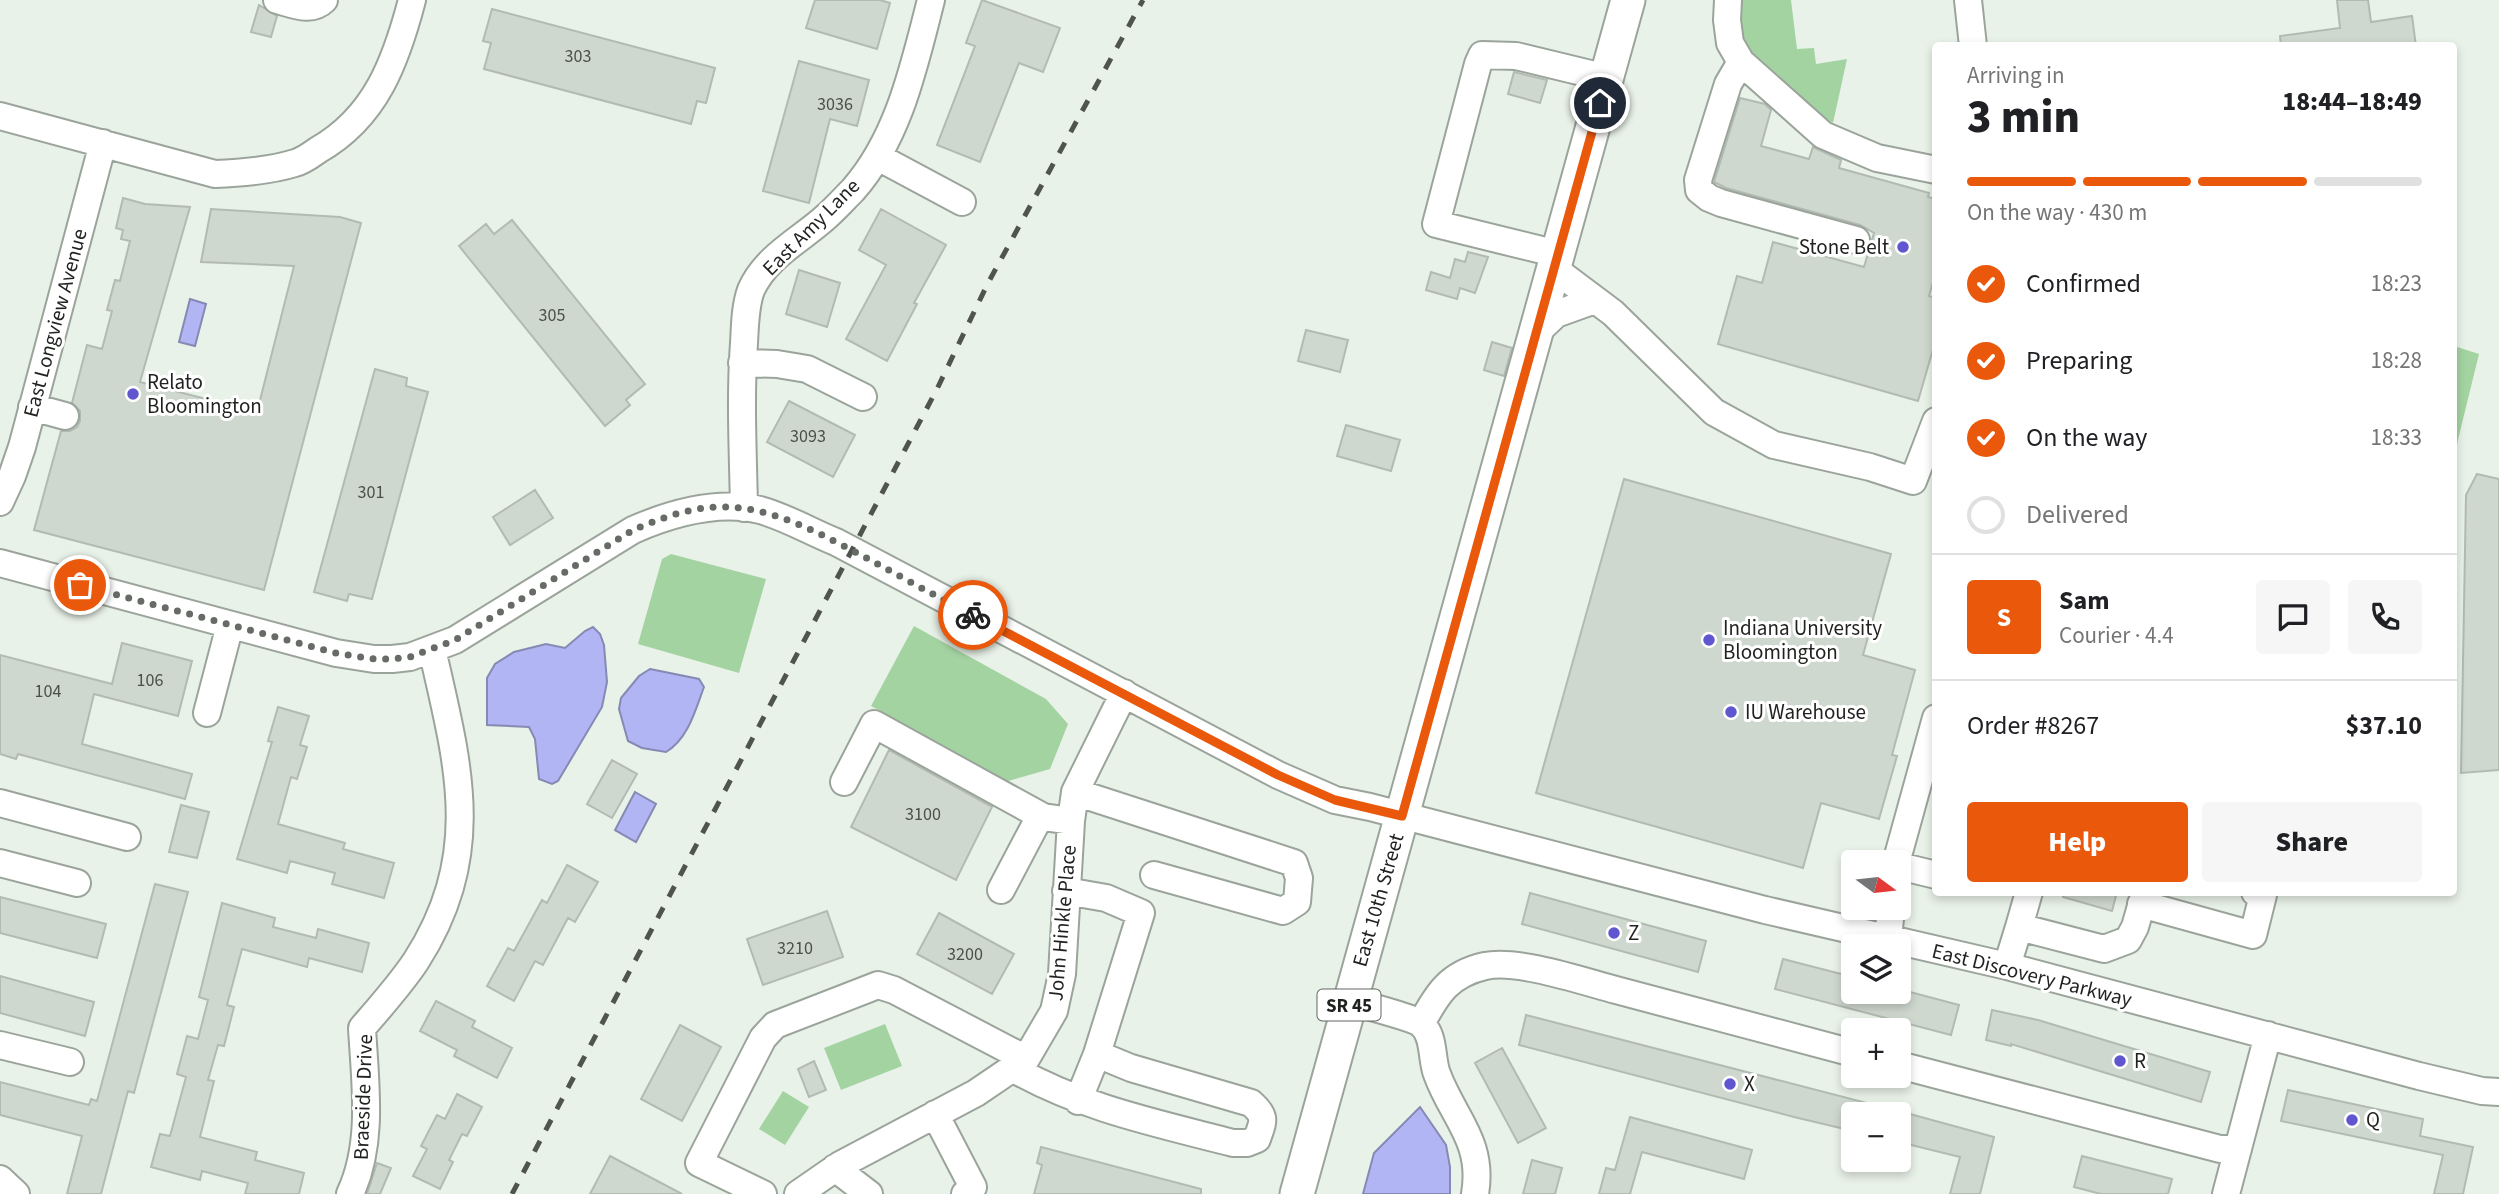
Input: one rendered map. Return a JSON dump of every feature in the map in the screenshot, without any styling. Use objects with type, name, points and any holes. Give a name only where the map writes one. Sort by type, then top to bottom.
[{"type":"main road","name":"East 10th Street","points":[[1297,1194],[1629,0]]},
{"type":"street","points":[[277,0],[306,8],[321,4],[324,0]]},
{"type":"street","points":[[0,116],[215,174],[248,173],[296,163],[338,139],[368,108],[391,68],[411,0]]},
{"type":"street","name":"East Amy Lane","points":[[744,508],[743,363],[751,290],[770,262],[795,239],[826,217],[854,188],[878,157],[902,102],[931,0]]},
{"type":"street","points":[[1728,0],[1730,43],[1741,62],[1824,135],[1877,158],[1932,169]]},
{"type":"street","points":[[1968,0],[1973,42]]},
{"type":"street","points":[[1606,78],[1516,56],[1482,55],[1436,225],[1555,261],[1595,300],[1613,313],[1714,412],[1774,445],[1870,467],[1913,481],[1932,431]]},
{"type":"street","points":[[1741,62],[1728,84],[1698,180],[1699,191],[1721,203],[1856,240]]},
{"type":"street","name":"East Longview Avenue","points":[[0,502],[12,476],[32,407],[103,143]]},
{"type":"street","points":[[878,157],[962,202]]},
{"type":"street","points":[[1535,334],[1556,314],[1595,300]]},
{"type":"street","points":[[743,363],[777,364],[807,369],[863,397]]},
{"type":"street","points":[[32,407],[65,416]]},
{"type":"street","name":"East Discovery Parkway","points":[[0,563],[336,653],[374,659],[410,657],[455,640],[633,530],[691,511],[717,506],[744,508],[777,516],[836,542],[1301,785],[1335,800],[1867,934]]},
{"type":"street","points":[[207,713],[230,625]]},
{"type":"street","name":"Braeside Drive","points":[[350,1194],[360,1169],[366,1122],[362,1028],[398,986],[432,933],[445,904],[455,871],[460,838],[461,804],[456,764],[432,649]]},
{"type":"street","name":"John Hinkle Place","points":[[798,1194],[835,1168],[976,1093],[1019,1064],[1054,1011],[1062,974],[1075,792],[1124,693]]},
{"type":"street","points":[[844,782],[874,724],[1040,816],[1071,821]]},
{"type":"street","points":[[1902,850],[1932,733]]},
{"type":"street","points":[[1075,792],[1294,863],[1300,878],[1297,901],[1283,911],[1154,875]]},
{"type":"street","points":[[0,803],[127,838]]},
{"type":"street","points":[[1001,890],[1040,816]]},
{"type":"street","points":[[0,863],[77,883]]},
{"type":"street","points":[[1911,868],[1932,874]]},
{"type":"street","points":[[1066,891],[1106,898],[1140,913],[1097,1054],[1077,1101]]},
{"type":"street","points":[[2007,966],[2028,896]]},
{"type":"street","points":[[2019,927],[2104,948],[2128,940],[2143,898],[2252,935],[2259,896]]},
{"type":"street","name":"East Discovery Parkway","points":[[1911,944],[2007,966],[2419,1076],[2499,1092]]},
{"type":"street","points":[[1421,1024],[1443,987],[1461,975],[1486,966],[1512,965],[1594,984],[1841,1051]]},
{"type":"street","points":[[762,1194],[699,1163],[763,1038],[775,1025],[878,985],[894,990],[1019,1064],[1042,1085],[1077,1101],[1233,1143],[1247,1143],[1257,1139],[1263,1121],[1261,1112],[1251,1104],[1131,1068],[1097,1054]]},
{"type":"street","points":[[1350,1000],[1421,1024],[1431,1039],[1436,1073],[1461,1119],[1475,1155],[1475,1194]]},
{"type":"street","points":[[2226,1194],[2268,1035]]},
{"type":"street","points":[[0,1045],[70,1062]]},
{"type":"street","points":[[1911,1068],[2220,1149],[2238,1149]]},
{"type":"street","points":[[935,1114],[973,1186],[965,1194]]},
{"type":"street","points":[[835,1168],[869,1194]]},
{"type":"street","points":[[0,1179],[16,1194]]},
{"type":"green space","points":[[1739,0],[1791,0],[1797,49],[1814,48],[1816,64],[1847,59],[1833,123],[1781,82],[1745,44],[1738,29]]},
{"type":"green space","points":[[2457,347],[2479,354],[2457,444]]},
{"type":"green space","points":[[671,554],[766,579],[739,673],[638,644],[662,559]]},
{"type":"green space","points":[[914,626],[1046,699],[1068,724],[1050,769],[1008,781],[871,706]]},
{"type":"green space","points":[[885,1024],[902,1066],[841,1090],[824,1048]]},
{"type":"green space","points":[[783,1091],[809,1107],[785,1145],[759,1129]]},
{"type":"water","points":[[190,299],[206,304],[195,346],[179,342]]},
{"type":"water","points":[[593,627],[600,634],[604,645],[607,682],[602,707],[558,781],[552,784],[539,779],[535,739],[529,727],[487,725],[487,678],[495,664],[514,652],[546,644],[565,648]]},
{"type":"water","points":[[650,669],[699,679],[704,687],[685,732],[666,752],[642,748],[628,741],[619,709],[621,698],[639,676]]},
{"type":"water","points":[[635,792],[656,804],[636,842],[615,830]]},
{"type":"water","points":[[1420,1107],[1446,1145],[1450,1167],[1450,1194],[1363,1194],[1374,1153]]},
{"type":"building","points":[[815,0],[880,0],[890,3],[877,49],[806,28]]},
{"type":"building","points":[[982,0],[1060,28],[1043,72],[1019,63],[980,162],[937,145],[975,46],[966,43]]},
{"type":"building","points":[[2337,0],[2368,0],[2371,22],[2412,16],[2415,42],[2281,42],[2280,36],[2340,28]]},
{"type":"building","points":[[259,5],[277,16],[271,37],[251,32]]},
{"type":"building","points":[[492,9],[715,68],[706,103],[697,101],[691,124],[484,69],[491,43],[483,41]]},
{"type":"building","points":[[799,61],[869,80],[857,126],[830,119],[809,203],[763,191]]},
{"type":"building","points":[[1514,72],[1547,80],[1540,103],[1508,94]]},
{"type":"building","name":"Stone Belt","points":[[1740,98],[1765,104],[1771,110],[1761,146],[1809,159],[1813,147],[1841,160],[1839,168],[1929,193],[1928,197],[1932,198],[1932,286],[1929,296],[1932,297],[1932,353],[1918,401],[1718,344],[1737,276],[1762,283],[1773,242],[1864,267],[1874,233],[1860,225],[1726,188],[1714,182]]},
{"type":"building","name":"Relato Bloomington","points":[[123,198],[145,204],[190,207],[140,382],[257,412],[294,266],[201,262],[211,209],[340,217],[361,223],[264,590],[34,530],[61,431],[70,431],[77,427],[80,421],[80,411],[72,403],[87,345],[102,349],[112,311],[107,310],[115,280],[120,281],[130,241],[121,239],[123,230],[116,228]]},
{"type":"building","points":[[881,209],[946,245],[914,303],[917,304],[887,361],[846,339],[886,265],[859,250]]},
{"type":"building","points":[[512,220],[645,384],[626,400],[630,405],[605,426],[459,246],[486,224],[494,234]]},
{"type":"building","points":[[1468,252],[1488,257],[1475,293],[1460,288],[1457,299],[1426,290],[1431,272],[1450,278],[1455,259],[1465,262]]},
{"type":"building","points":[[799,270],[840,283],[827,327],[786,314]]},
{"type":"building","points":[[1306,330],[1348,340],[1340,372],[1298,361]]},
{"type":"building","points":[[1492,342],[1512,348],[1504,376],[1484,370]]},
{"type":"building","points":[[375,369],[407,378],[406,386],[428,392],[372,599],[349,594],[347,601],[314,592]]},
{"type":"building","points":[[789,401],[855,435],[833,477],[767,442]]},
{"type":"building","points":[[1346,425],[1400,440],[1391,471],[1337,456]]},
{"type":"building","points":[[2477,474],[2499,479],[2499,770],[2461,773],[2466,495]]},
{"type":"building","name":"IU Warehouse","points":[[1624,479],[1891,554],[1863,655],[1915,670],[1892,755],[1897,756],[1879,819],[1821,803],[1803,868],[1536,793]]},
{"type":"building","points":[[535,490],[553,518],[510,545],[493,517]]},
{"type":"building","points":[[122,643],[192,661],[178,716],[94,694],[82,744],[192,774],[185,799],[18,754],[16,759],[0,754],[0,655],[112,684]]},
{"type":"building","points":[[278,707],[309,716],[300,745],[307,747],[297,779],[291,777],[278,824],[345,843],[343,849],[394,863],[384,898],[332,884],[335,873],[290,861],[287,873],[237,859],[272,742],[268,741]]},
{"type":"building","points":[[889,750],[992,807],[956,880],[851,827]]},
{"type":"building","points":[[612,760],[637,774],[612,818],[587,804]]},
{"type":"building","points":[[181,805],[209,812],[197,858],[169,852]]},
{"type":"building","points":[[567,865],[598,882],[575,922],[568,918],[543,965],[535,961],[514,1001],[487,986],[508,948],[514,951],[542,900],[547,903]]},
{"type":"building","points":[[155,884],[188,892],[134,1093],[128,1091],[101,1194],[67,1194],[82,1136],[0,1115],[0,1082],[89,1105],[91,1099],[97,1101]]},
{"type":"building","name":"Z","points":[[1530,893],[1706,941],[1698,972],[1522,924]]},
{"type":"building","points":[[2063,896],[2116,896],[2112,911]]},
{"type":"building","points":[[0,897],[106,924],[97,958],[0,933]]},
{"type":"building","points":[[222,903],[275,918],[273,927],[316,938],[318,929],[369,943],[362,972],[309,958],[307,967],[242,949],[227,1005],[234,1007],[224,1046],[218,1045],[208,1080],[214,1081],[200,1137],[257,1152],[255,1160],[304,1173],[299,1194],[245,1194],[248,1183],[202,1171],[200,1180],[151,1167],[160,1134],[170,1136],[186,1077],[177,1074],[187,1036],[198,1039],[208,1000],[199,997]]},
{"type":"building","points":[[827,911],[843,957],[763,985],[747,939]]},
{"type":"building","points":[[939,913],[1014,954],[992,994],[917,954]]},
{"type":"building","points":[[1783,959],[1841,974],[1841,1004],[1911,1004],[1911,992],[1959,1005],[1951,1035],[1911,1025],[1911,1018],[1886,1018],[1775,989]]},
{"type":"building","points":[[0,976],[94,1002],[85,1036],[0,1013]]},
{"type":"building","points":[[436,1001],[475,1021],[472,1027],[512,1048],[497,1078],[454,1056],[457,1050],[420,1031]]},
{"type":"building","name":"R","points":[[1992,1010],[2038,1020],[2210,1072],[2201,1102],[2011,1044],[1986,1040]]},
{"type":"building","points":[[1526,1015],[1863,1102],[1841,1102],[1841,1128],[1519,1045]]},
{"type":"building","points":[[680,1025],[721,1047],[682,1121],[641,1099]]},
{"type":"building","points":[[1502,1048],[1546,1128],[1518,1143],[1475,1063]]},
{"type":"building","points":[[814,1061],[826,1090],[809,1097],[798,1069]]},
{"type":"building","name":"Q","points":[[2288,1090],[2423,1119],[2420,1136],[2473,1147],[2463,1194],[2434,1194],[2443,1155],[2281,1121]]},
{"type":"building","points":[[457,1094],[482,1107],[467,1136],[462,1134],[449,1160],[453,1162],[440,1189],[413,1176],[427,1149],[421,1146],[437,1115],[445,1119]]},
{"type":"building","points":[[1911,1114],[1994,1137],[1980,1194],[1950,1194],[1960,1157],[1911,1145]]},
{"type":"building","points":[[1630,1117],[1752,1150],[1744,1179],[1642,1152],[1630,1194],[1599,1194],[1606,1168],[1615,1170]]},
{"type":"building","points":[[1041,1147],[1201,1189],[1201,1194],[1034,1194],[1042,1165],[1037,1163]]},
{"type":"building","points":[[610,1156],[682,1194],[590,1194]]},
{"type":"building","points":[[2082,1156],[2172,1179],[2168,1194],[2101,1194],[2074,1187]]},
{"type":"building","points":[[1532,1160],[1562,1168],[1555,1194],[1523,1194]]},
{"type":"building","points":[[377,1163],[391,1168],[380,1194],[367,1194]]},
{"type":"railway","points":[[512,1194],[937,389],[988,283],[1143,0]]},
{"type":"way so far","points":[[80,585],[336,653],[374,659],[410,657],[455,640],[633,530],[657,520],[717,506],[760,510],[777,516],[836,542],[973,615]]},
{"type":"place","name":"Stone Belt","points":[[1903,247]]},
{"type":"place","name":"Relato Bloomington","points":[[133,394]]},
{"type":"place","name":"Indiana University Bloomington","points":[[1709,640]]},
{"type":"place","name":"IU Warehouse","points":[[1731,712]]},
{"type":"place","name":"Z","points":[[1614,933]]},
{"type":"place","name":"R","points":[[2120,1061]]},
{"type":"place","name":"X","points":[[1730,1084]]},
{"type":"place","name":"Q","points":[[2352,1120]]},
{"type":"route","points":[[973,615],[1278,775],[1335,800],[1402,816],[1600,103]]}]
